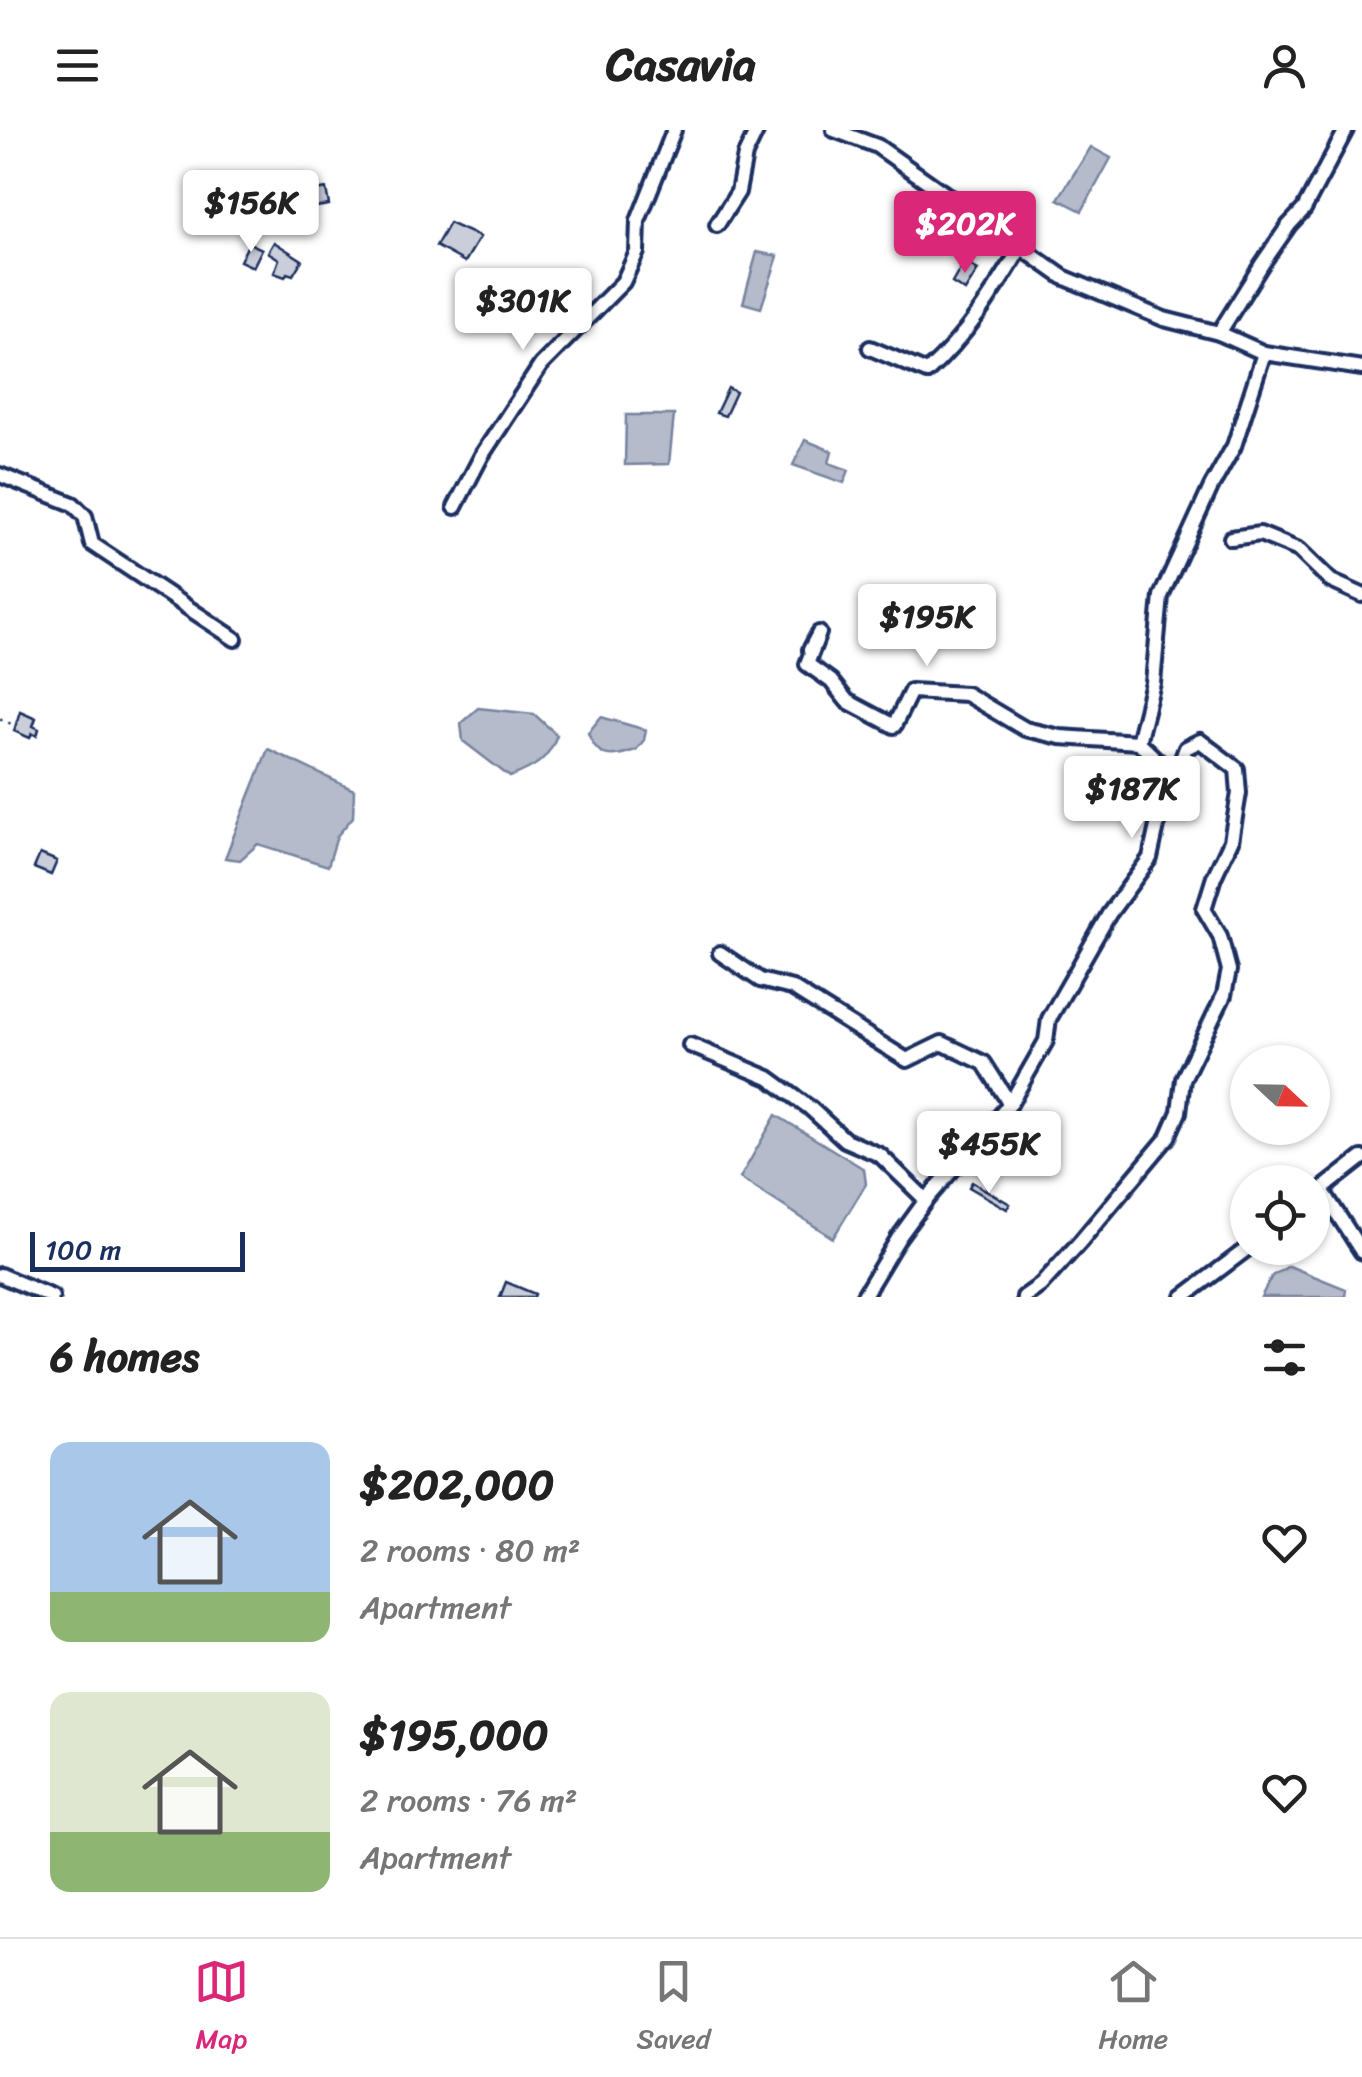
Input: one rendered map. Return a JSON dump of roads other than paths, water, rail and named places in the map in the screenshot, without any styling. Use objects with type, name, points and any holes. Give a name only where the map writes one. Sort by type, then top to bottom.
[{"type":"street","points":[[456,507],[482,455],[541,365],[623,282],[638,252],[638,221],[674,130]]},
{"type":"street","points":[[717,225],[738,192],[745,155],[757,130]]},
{"type":"street","points":[[834,130],[877,146],[1063,277],[1164,319],[1220,334],[1264,353],[1362,368]]},
{"type":"street","points":[[1220,334],[1262,264],[1304,209],[1346,130]]},
{"type":"street","points":[[870,348],[927,372],[982,312],[1022,246]]},
{"type":"street","points":[[1138,742],[1153,683],[1162,596],[1210,487],[1234,446],[1264,353]]},
{"type":"street","points":[[0,475],[73,504],[84,516],[95,546],[235,639]]},
{"type":"street","points":[[1231,538],[1260,534],[1299,550],[1331,582],[1362,595]]},
{"type":"street","points":[[810,650],[819,633],[808,664],[847,701],[894,726],[911,691],[966,694],[1025,729],[1060,737],[1138,742],[1175,777]]},
{"type":"street","points":[[863,1297],[926,1200],[1010,1104],[1046,1041],[1049,1019],[1109,914],[1150,858],[1164,794],[1186,748],[1200,741],[1237,769],[1239,793],[1231,841],[1204,910],[1220,936],[1229,970],[1224,995],[1184,1079],[1179,1112],[1168,1137],[1080,1242],[1024,1297]]},
{"type":"street","points":[[720,953],[760,980],[792,988],[907,1060],[942,1042],[984,1063],[1010,1104]]},
{"type":"street","points":[[690,1045],[768,1078],[845,1140],[880,1155],[926,1200]]},
{"type":"street","points":[[1330,1184],[1362,1158]]},
{"type":"street","points":[[1330,1211],[1362,1252]]},
{"type":"street","points":[[1183,1297],[1230,1262]]},
{"type":"street","points":[[0,1275],[52,1297]]},
{"type":"water","points":[[1091,147],[1111,158],[1082,211],[1058,199]]},
{"type":"water","points":[[757,252],[778,256],[761,308],[743,303]]},
{"type":"water","points":[[626,415],[674,415],[669,464],[625,465]]},
{"type":"water","points":[[805,440],[832,451],[829,463],[849,470],[844,483],[793,465]]},
{"type":"water","points":[[478,708],[534,714],[557,735],[540,762],[510,777],[463,741],[461,723]]},
{"type":"water","points":[[601,717],[646,730],[644,740],[636,750],[606,755],[596,748],[588,733]]},
{"type":"water","points":[[268,749],[354,790],[353,817],[337,836],[328,866],[258,844],[240,860],[225,858]]},
{"type":"water","points":[[776,1115],[864,1169],[866,1184],[833,1238],[740,1178]]},
{"type":"water","points":[[1289,1266],[1346,1289],[1345,1297],[1261,1297],[1272,1276]]}]
